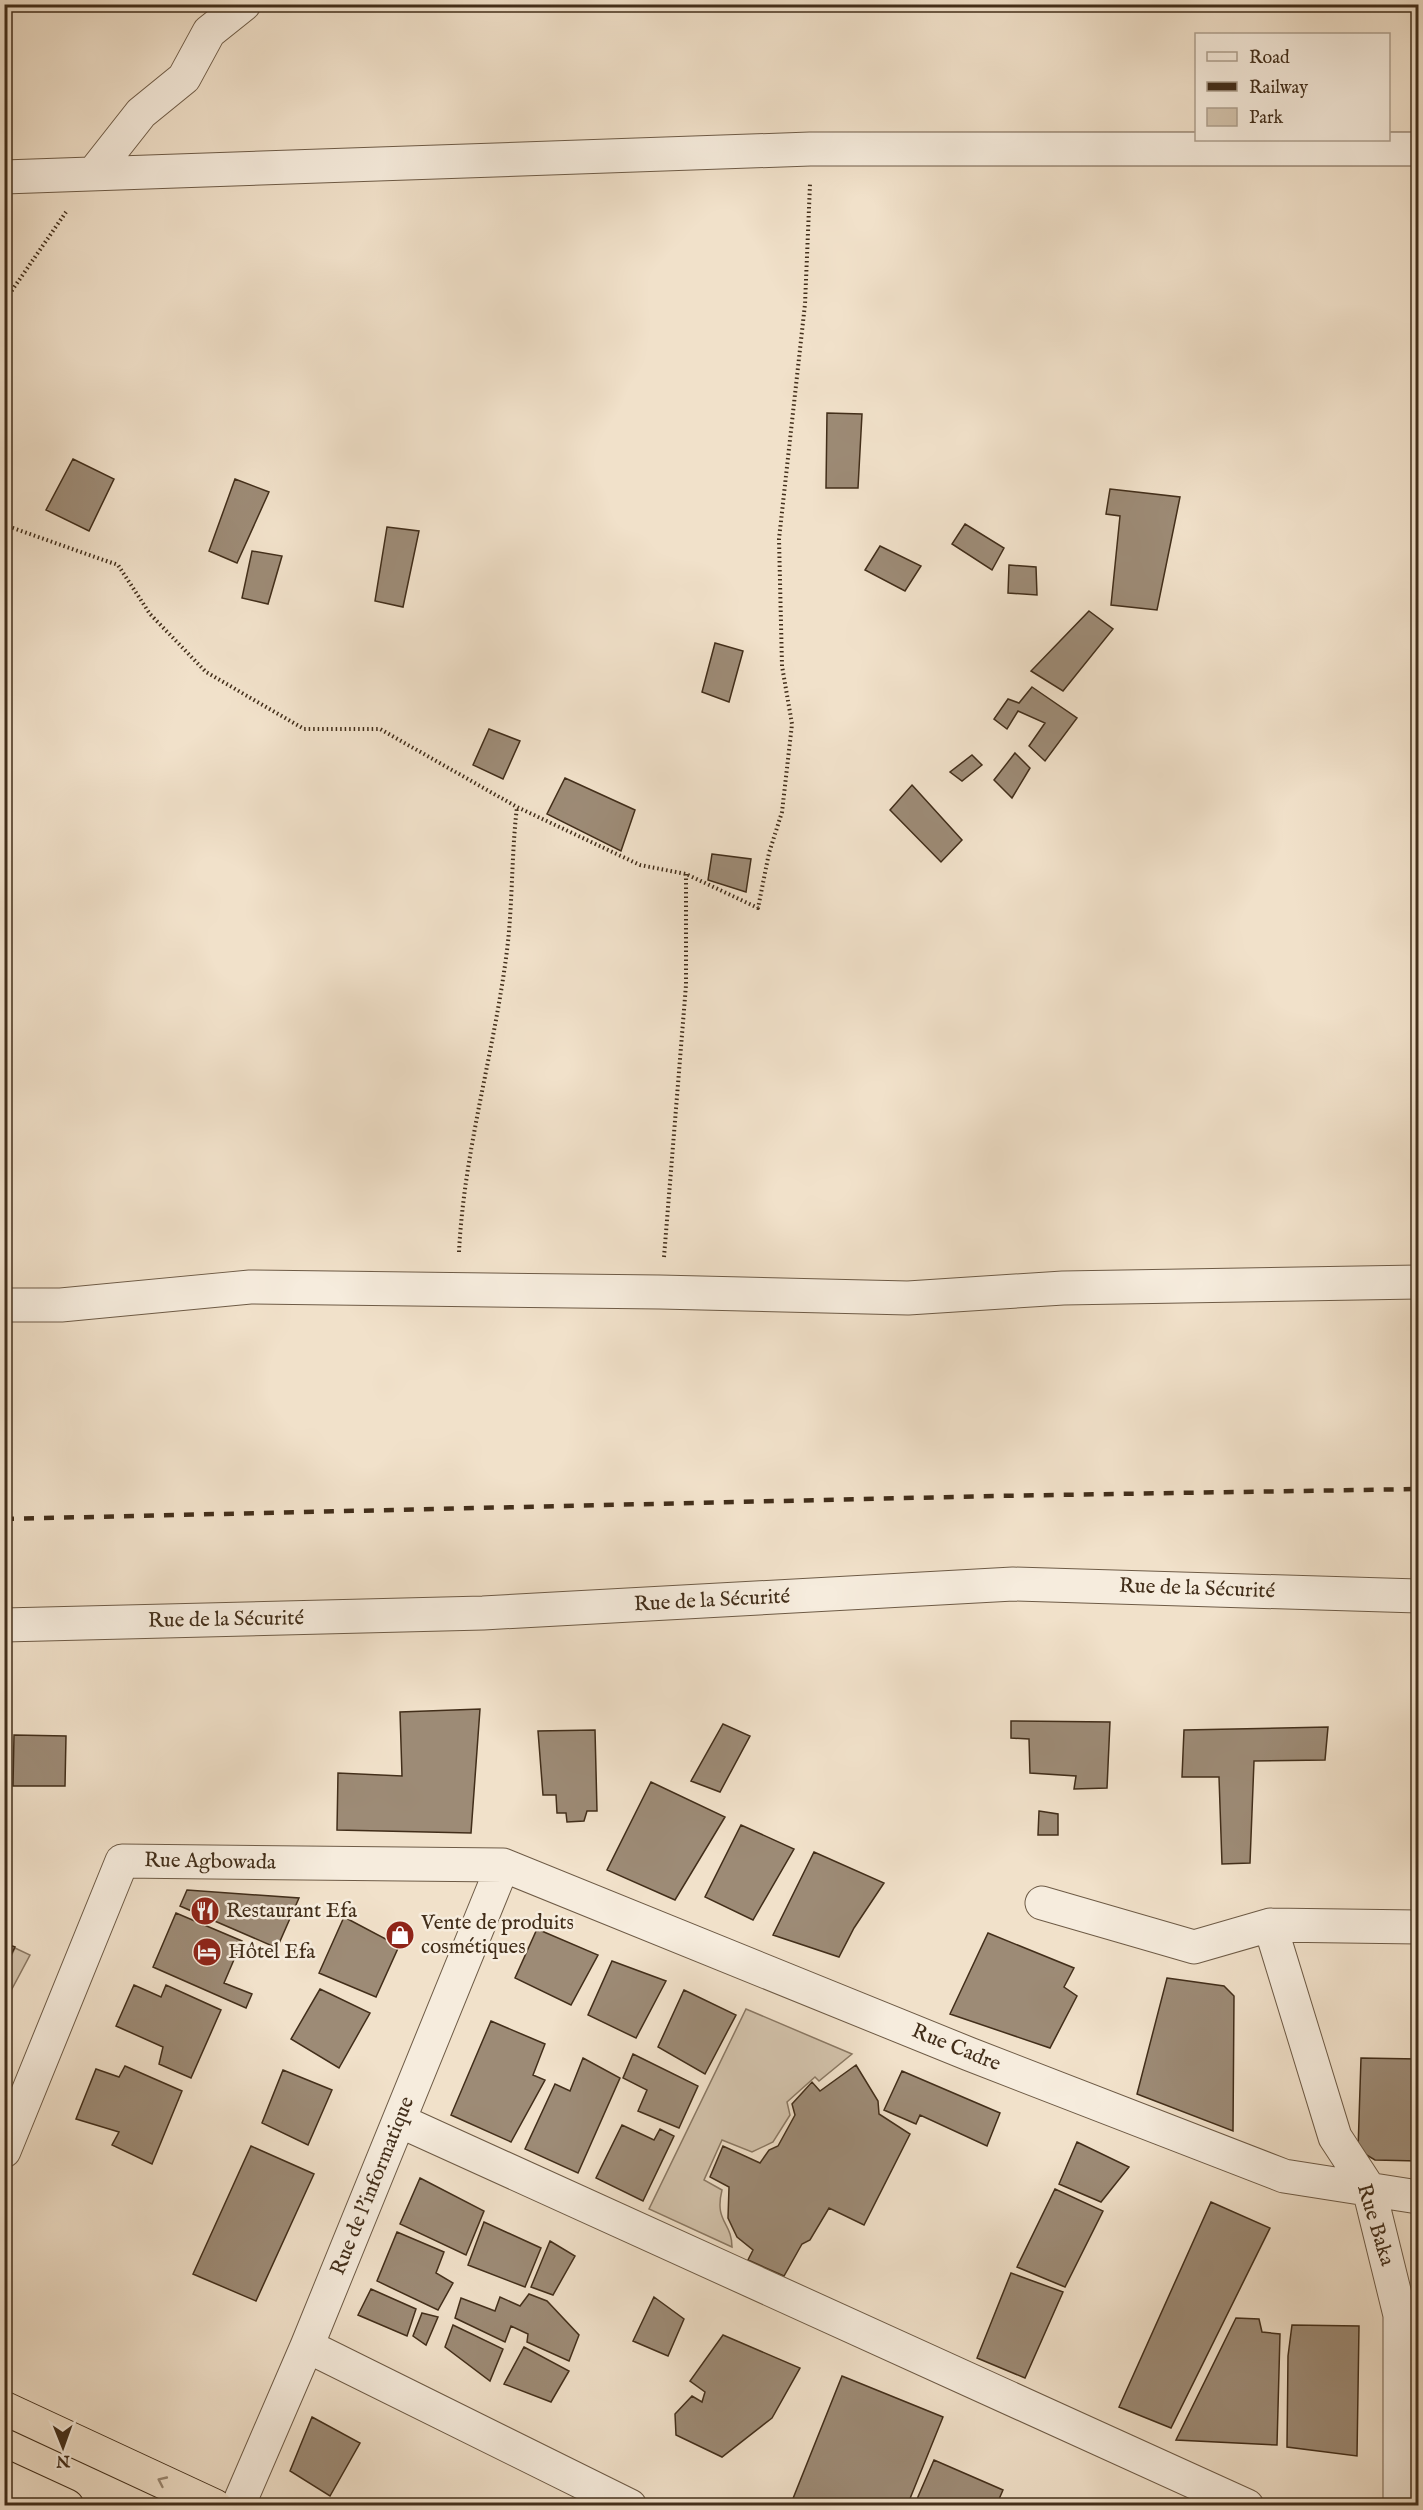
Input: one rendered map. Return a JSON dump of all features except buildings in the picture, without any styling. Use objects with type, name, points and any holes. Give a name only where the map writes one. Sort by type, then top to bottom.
[{"type":"highway","points":[[4,2408],[215,2505]]},
{"type":"highway","points":[[4,2477],[67,2505]]},
{"type":"street","points":[[93,174],[141,114],[184,78],[209,32],[244,4]]},
{"type":"street","points":[[4,177],[810,149],[1419,149]]},
{"type":"street","points":[[4,1305],[62,1305],[250,1287],[660,1292],[908,1298],[1063,1288],[1419,1282]]},
{"type":"street","name":"Rue de la Sécurité","points":[[4,1625],[483,1613],[1013,1584],[1419,1596]]},
{"type":"street","name":"Rue Agbowada","points":[[4,2151],[122,1861],[503,1865]]},
{"type":"street","name":"Rue de l'informatique","points":[[238,2505],[307,2346],[503,1865]]},
{"type":"street","name":"Rue Cadre","points":[[503,1865],[969,2054],[1284,2176],[1419,2197]]},
{"type":"street","points":[[1042,1903],[1194,1947],[1270,1925],[1419,1928]]},
{"type":"street","name":"Rue Baka","points":[[1270,1925],[1335,2137],[1369,2189],[1400,2315],[1400,2505]]},
{"type":"street","points":[[400,2121],[1248,2505]]},
{"type":"street","points":[[307,2346],[630,2505]]},
{"type":"path","points":[[4,525],[118,565],[150,614],[206,672],[304,729],[380,729],[517,807],[640,865],[686,874],[758,908],[769,853],[782,812],[792,724],[782,666],[779,539],[805,304],[810,149]]},
{"type":"path","points":[[4,302],[93,174]]},
{"type":"path","points":[[458,1289],[462,1202],[506,956],[512,846],[517,807]]},
{"type":"path","points":[[660,1292],[686,985],[686,874]]},
{"type":"green space","points":[[15,1948],[30,1955],[5,2002],[5,1969]]},
{"type":"green space","points":[[746,2009],[852,2054],[819,2081],[815,2077],[787,2102],[790,2115],[773,2142],[752,2152],[722,2140],[704,2180],[722,2190],[720,2209],[732,2247],[649,2209]]},
{"type":"railway","points":[[4,1519],[994,1496],[1418,1489]]},
{"type":"place","name":"Restaurant Efa","points":[[205,1911]]},
{"type":"place","name":"Vente de produits cosmétiques","points":[[400,1935]]},
{"type":"place","name":"Hôtel Efa","points":[[207,1952]]}]
